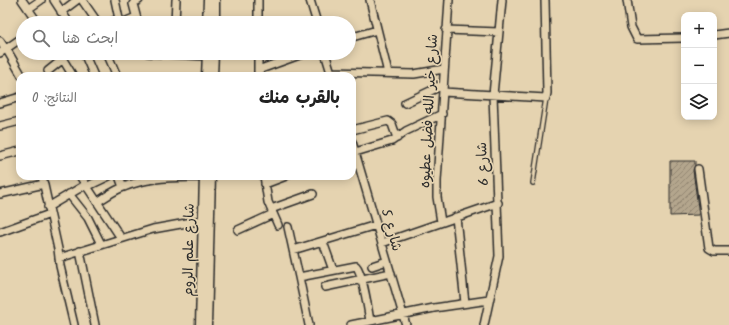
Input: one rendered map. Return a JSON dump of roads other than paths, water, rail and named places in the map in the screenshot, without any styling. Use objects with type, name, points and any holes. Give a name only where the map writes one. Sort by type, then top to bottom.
[{"type":"street","points":[[22,0],[33,16]]},
{"type":"street","points":[[28,9],[41,0]]},
{"type":"street","points":[[54,0],[65,16]]},
{"type":"street","points":[[62,12],[77,0]]},
{"type":"street","points":[[82,0],[93,16]]},
{"type":"street","points":[[116,0],[119,16]]},
{"type":"street","points":[[136,16],[133,4],[136,0],[139,0]]},
{"type":"street","points":[[175,16],[176,0]]},
{"type":"street","points":[[207,16],[208,0]]},
{"type":"street","points":[[214,16],[215,0]]},
{"type":"street","points":[[258,0],[258,16]]},
{"type":"street","points":[[310,0],[315,16]]},
{"type":"street","points":[[370,0],[388,73]]},
{"type":"street","name":"شارع خير الله فضل عطيوه","points":[[441,222],[437,185],[449,0]]},
{"type":"street","name":"شارع 6","points":[[484,325],[499,256],[493,96],[502,0]]},
{"type":"street","points":[[405,103],[443,89],[493,96],[546,98],[545,0]]},
{"type":"street","points":[[627,0],[631,27],[637,39],[681,38]]},
{"type":"street","points":[[356,36],[377,30]]},
{"type":"street","points":[[446,30],[499,32]]},
{"type":"street","points":[[717,35],[729,33]]},
{"type":"street","points":[[0,41],[4,51],[19,72]]},
{"type":"street","points":[[4,51],[16,42]]},
{"type":"street","points":[[48,71],[58,60]]},
{"type":"street","points":[[63,60],[71,72]]},
{"type":"street","points":[[87,60],[92,72]]},
{"type":"street","points":[[111,60],[115,72]]},
{"type":"street","points":[[207,72],[208,60]]},
{"type":"street","points":[[210,60],[212,72]]},
{"type":"street","points":[[258,60],[258,72]]},
{"type":"street","points":[[260,72],[288,60]]},
{"type":"street","points":[[327,60],[331,72]]},
{"type":"street","points":[[356,74],[414,74],[444,69]]},
{"type":"street","points":[[0,103],[16,98]]},
{"type":"street","points":[[356,151],[389,142],[406,131],[442,114]]},
{"type":"street","points":[[356,129],[388,121],[392,124],[397,138]]},
{"type":"street","points":[[0,126],[16,123]]},
{"type":"street","points":[[0,156],[16,152]]},
{"type":"street","name":"شارع 5","points":[[356,162],[406,325]]},
{"type":"street","points":[[698,169],[709,248],[714,251],[729,251]]},
{"type":"street","points":[[43,180],[60,266],[74,325]]},
{"type":"street","points":[[82,180],[121,238]]},
{"type":"street","points":[[0,232],[49,210],[70,194],[100,180]]},
{"type":"street","points":[[120,180],[123,187]]},
{"type":"street","points":[[97,202],[123,187],[150,180]]},
{"type":"street","name":"شارع علم الروم","points":[[200,325],[202,220],[206,180]]},
{"type":"street","name":"شارع علم الروم","points":[[206,180],[208,325]]},
{"type":"street","points":[[264,180],[272,212],[278,225]]},
{"type":"street","points":[[265,184],[276,180]]},
{"type":"street","points":[[0,194],[44,184]]},
{"type":"street","points":[[70,194],[88,218],[101,244]]},
{"type":"street","points":[[238,230],[272,212],[313,194]]},
{"type":"street","points":[[382,243],[498,203]]},
{"type":"street","points":[[456,218],[465,303]]},
{"type":"street","points":[[59,258],[121,238],[163,227],[202,220]]},
{"type":"street","points":[[293,250],[376,225]]},
{"type":"street","points":[[288,227],[309,325]]},
{"type":"street","points":[[323,242],[333,270]]},
{"type":"street","points":[[80,251],[95,325]]},
{"type":"street","points":[[372,266],[387,261]]},
{"type":"street","points":[[299,277],[356,266],[362,280],[373,322]]},
{"type":"street","points":[[325,287],[391,273]]},
{"type":"street","points":[[351,325],[373,322],[402,314],[489,300]]},
{"type":"lane","points":[[533,183],[546,98]]}]
